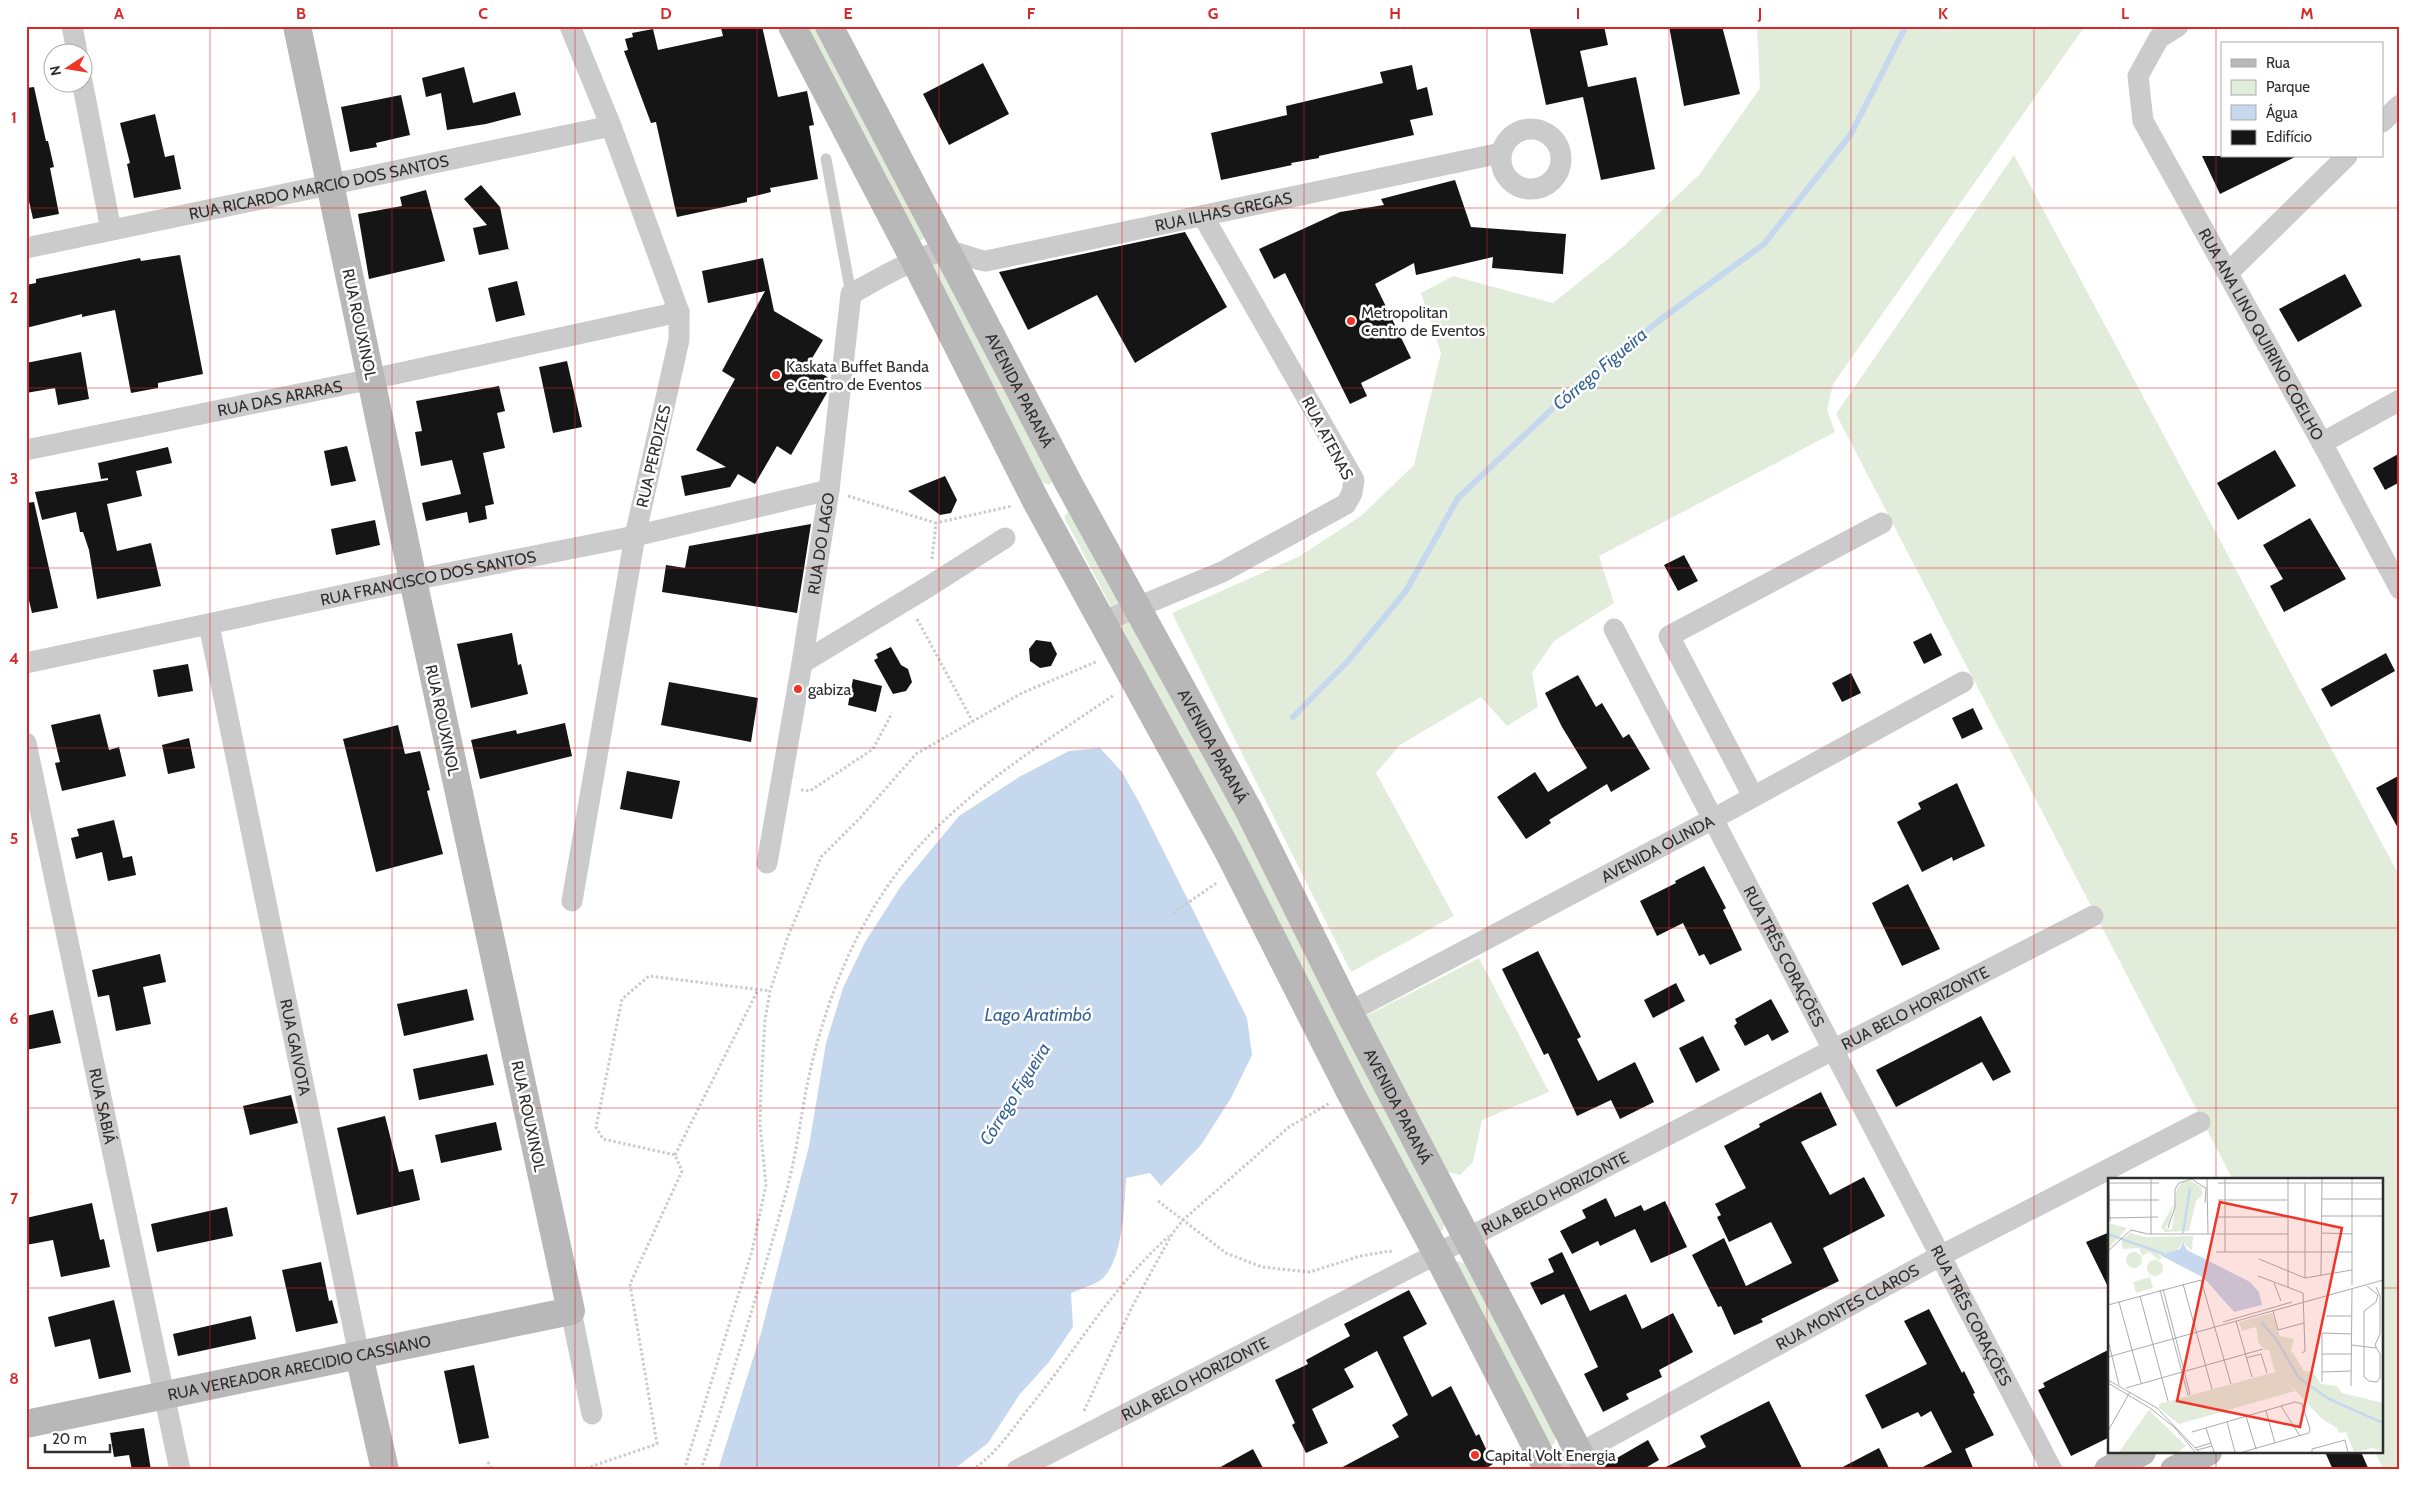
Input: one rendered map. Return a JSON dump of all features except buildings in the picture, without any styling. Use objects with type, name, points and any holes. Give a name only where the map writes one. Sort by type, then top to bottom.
[{"type":"main road","name":"RUA ROUXINOL","points":[[297,26],[329,185],[570,1311]]},
{"type":"main road","points":[[792,26],[916,261],[1036,501],[1236,866],[1350,1092],[1437,1254],[1548,1470]]},
{"type":"main road","name":"AVENIDA PARANÁ","points":[[829,26],[1136,607],[1248,809],[1350,1012],[1584,1462]]},
{"type":"main road","name":"RUA VEREADOR ARECIDIO CASSIANO","points":[[26,1424],[570,1311]]},
{"type":"main road","name":"RUA GAIVOTA","points":[[359,1355],[385,1470]]},
{"type":"main road","points":[[2108,1470],[2138,1454]]},
{"type":"main road","points":[[2174,1470],[2204,1454]]},
{"type":"street","points":[[72,26],[75,42]]},
{"type":"street","name":"RUA PERDIZES","points":[[570,26],[611,126],[679,312],[679,340],[635,536],[572,901]]},
{"type":"street","name":"RUA ANA LINO QUIRINO COELHO","points":[[2178,26],[2159,38],[2138,76],[2143,121],[2322,443],[2400,589]]},
{"type":"street","points":[[84,92],[111,230]]},
{"type":"street","points":[[2384,120],[2400,105]]},
{"type":"street","name":"RUA RICARDO MARCIO DOS SANTOS","points":[[26,248],[611,126]]},
{"type":"street","name":"RUA ILHAS GREGAS","points":[[947,251],[973,260],[986,261],[1501,153]]},
{"type":"street","points":[[2228,273],[2345,158]]},
{"type":"street","name":"RUA ATENAS","points":[[1102,622],[1239,564],[1346,504],[1352,493],[1354,480],[1203,216]]},
{"type":"street","points":[[851,294],[916,261],[947,251]]},
{"type":"street","name":"RUA DO LAGO","points":[[767,863],[802,663],[829,490],[851,294]]},
{"type":"street","name":"RUA DAS ARARAS","points":[[26,450],[372,379],[679,312]]},
{"type":"street","points":[[2322,443],[2400,400]]},
{"type":"street","name":"RUA FRANCISCO DOS SANTOS","points":[[26,663],[413,580],[635,536],[829,490]]},
{"type":"street","points":[[1753,796],[1669,636],[1882,523]]},
{"type":"street","points":[[802,663],[1005,538]]},
{"type":"street","name":"RUA GAIVOTA","points":[[208,625],[359,1355]]},
{"type":"street","name":"RUA TRÊS CORAÇÕES","points":[[1614,629],[2052,1470]]},
{"type":"street","name":"AVENIDA OLINDA","points":[[1350,1012],[1713,819],[1963,682]]},
{"type":"street","name":"RUA SABIÁ","points":[[26,743],[180,1470]]},
{"type":"street","name":"RUA BELO HORIZONTE","points":[[1016,1470],[2093,916]]},
{"type":"street","name":"RUA MONTES CLAROS","points":[[1548,1470],[1584,1462],[1940,1256],[2200,1122]]},
{"type":"street","name":"RUA ROUXINOL","points":[[570,1311],[592,1414]]},
{"type":"lane","points":[[826,159],[851,294]]},
{"type":"path","points":[[829,490],[936,523],[1036,501]]},
{"type":"path","points":[[928,587],[936,523]]},
{"type":"path","points":[[906,600],[973,722]]},
{"type":"path","points":[[684,1470],[752,1251],[766,1185],[760,1124],[765,1020],[770,991],[787,939],[822,856],[859,819],[916,754],[1022,693],[1119,652]]},
{"type":"path","points":[[701,1470],[744,1338],[788,1186],[819,1036],[847,958],[884,890],[926,837],[978,790],[1134,681]]},
{"type":"path","points":[[781,787],[810,791],[818,786],[873,749],[892,713]]},
{"type":"path","points":[[1174,913],[1221,880]]},
{"type":"path","points":[[675,1155],[603,1138],[596,1127],[622,999],[649,976],[770,991]]},
{"type":"path","points":[[675,1155],[758,990]]},
{"type":"path","points":[[1068,1443],[1131,1309],[1172,1234],[1183,1220],[1289,1127],[1350,1092]]},
{"type":"path","points":[[582,1470],[657,1444],[630,1284],[682,1171],[675,1155]]},
{"type":"path","points":[[1158,1202],[1226,1253],[1262,1267],[1310,1272],[1360,1256],[1390,1251],[1413,1267]]},
{"type":"path","points":[[972,1470],[989,1459],[1058,1373],[1103,1307],[1143,1259],[1172,1234]]},
{"type":"path","points":[[488,1462],[492,1470]]},
{"type":"green space","points":[[806,26],[819,26],[926,238],[919,241]]},
{"type":"green space","points":[[1757,26],[2085,26],[1833,384],[1827,410],[1835,432],[1599,556],[1614,603],[1554,641],[1532,673],[1538,707],[1507,726],[1481,697],[1400,745],[1376,773],[1454,916],[1351,972],[1172,613],[1300,556],[1361,516],[1414,465],[1441,353],[1421,293],[1453,276],[1553,303],[1624,246],[1699,175],[1760,88]]},
{"type":"green space","points":[[2014,155],[2400,877],[2400,1470],[2384,1470],[2376,1454],[2384,1454],[2384,1178],[2232,1178],[1836,414]]},
{"type":"green space","points":[[938,260],[1053,480],[1049,485],[1042,482],[932,268],[933,262]]},
{"type":"green space","points":[[1069,510],[1075,511],[1239,821],[1444,1224],[1443,1230],[1439,1232],[1064,517]]},
{"type":"green space","points":[[1479,958],[1549,1092],[1482,1120],[1473,1162],[1460,1175],[1445,1171],[1366,1016]]},
{"type":"green space","points":[[1458,1261],[1464,1263],[1555,1437],[1555,1443],[1550,1446],[1453,1264]]},
{"type":"water","name":"Lago Aratimbó","points":[[1100,748],[1122,772],[1140,804],[1247,1018],[1252,1055],[1231,1098],[1201,1145],[1161,1186],[1150,1173],[1126,1178],[1122,1228],[1116,1255],[1111,1266],[1102,1279],[1071,1293],[1073,1327],[1049,1362],[1020,1394],[988,1443],[953,1470],[718,1470],[761,1333],[809,1146],[826,1043],[843,988],[865,942],[901,886],[959,816],[1019,777],[1069,751]]},
{"type":"waterway","name":"Córrego Figueira","points":[[1293,717],[1348,661],[1406,591],[1458,498],[1570,392],[1660,320],[1764,244],[1851,134],[1906,26]]},
{"type":"place","name":"Metropolitan Centro de Eventos","points":[[1351,321]]},
{"type":"place","name":"Kaskata Buffet Banda e Centro de Eventos","points":[[776,375]]},
{"type":"place","name":"gabiza","points":[[798,689]]},
{"type":"place","name":"Capital Volt Energia","points":[[1475,1455]]}]
